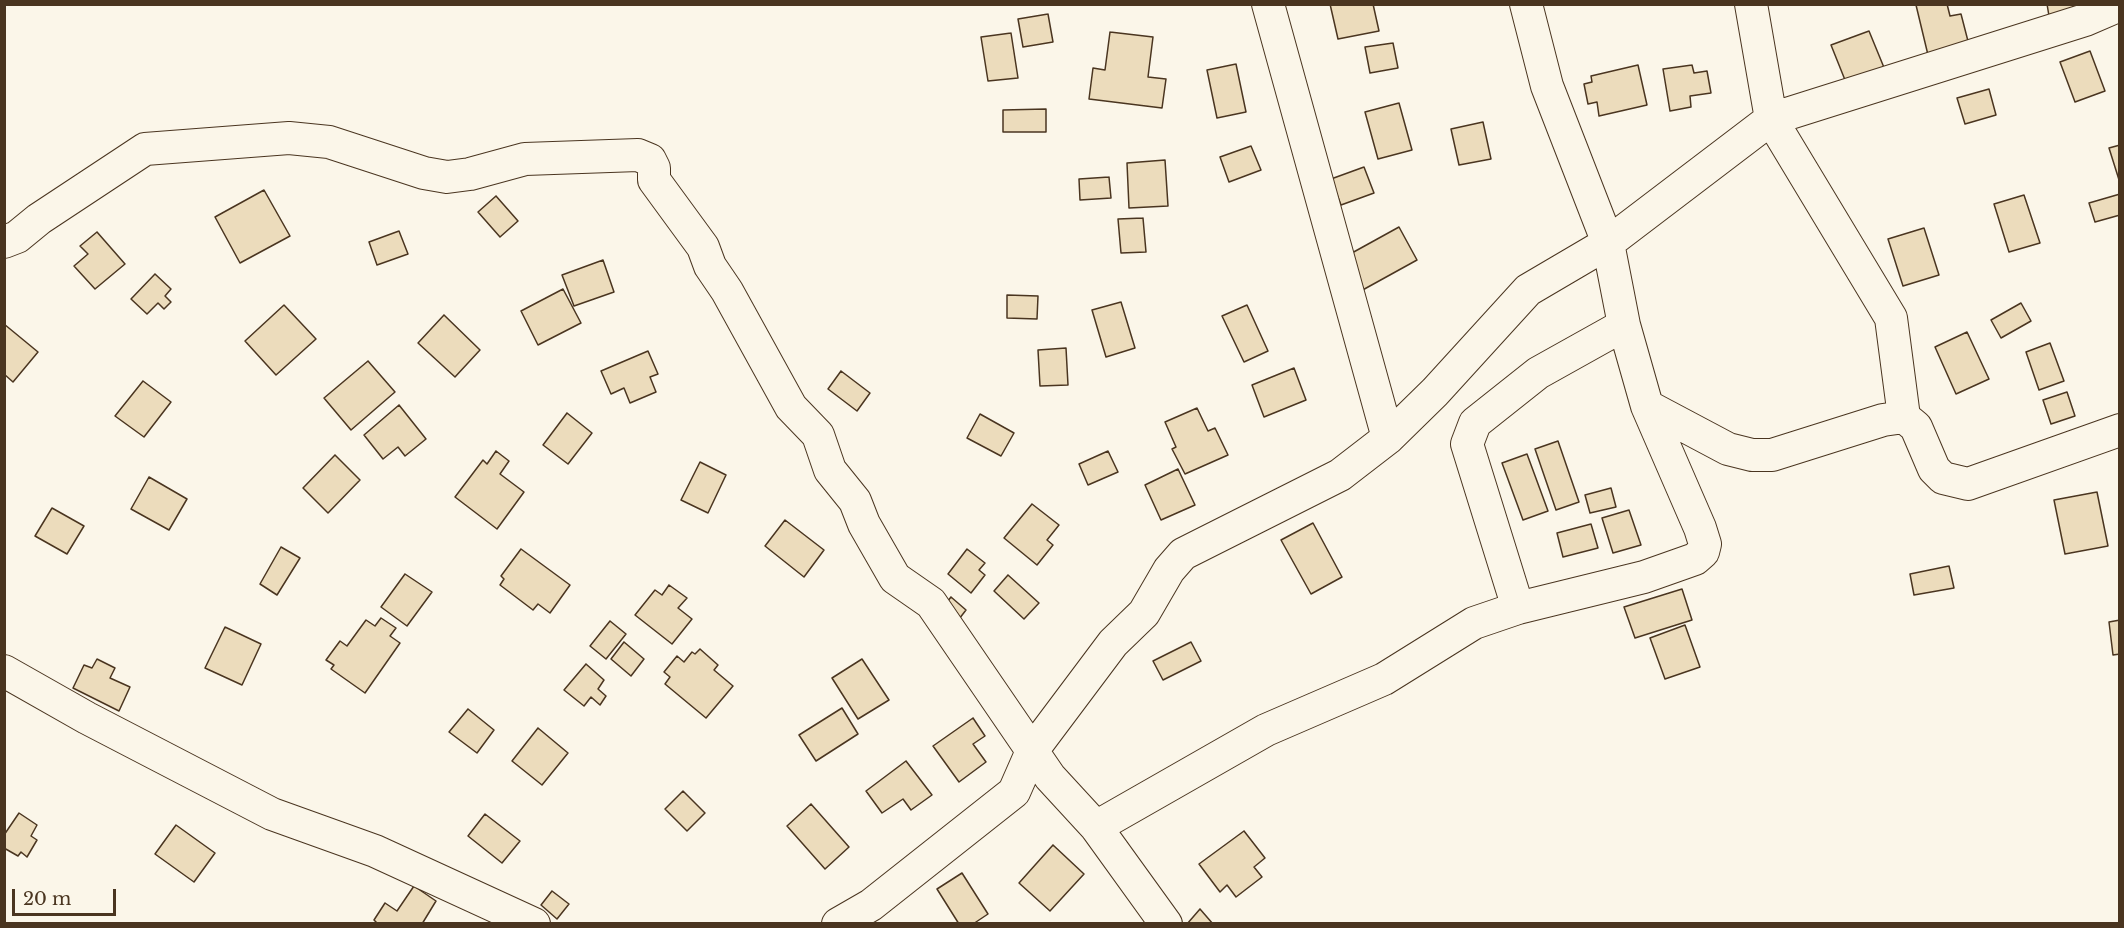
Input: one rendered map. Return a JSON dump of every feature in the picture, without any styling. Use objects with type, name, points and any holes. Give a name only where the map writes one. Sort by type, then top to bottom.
[{"type":"street","points":[[1268,4],[1388,438]]},
{"type":"street","points":[[1096,827],[1266,730],[1384,679],[1474,623],[1518,608],[1644,577],[1695,559],[1702,552],[1705,544],[1701,528],[1647,406],[1624,325],[1608,243],[1547,86],[1526,4]]},
{"type":"street","points":[[1751,4],[1771,119],[1891,318],[1904,417],[1916,427],[1934,469],[1943,478],[1968,484],[2120,430]]},
{"type":"street","points":[[838,924],[871,905],[1014,792],[1032,750],[1113,643],[1144,613],[1169,570],[1183,554],[1340,475],[1388,438],[1435,392],[1528,290],[1608,243],[1771,119],[2085,20],[2120,5]]},
{"type":"street","points":[[4,242],[17,237],[39,219],[145,149],[289,138],[329,142],[424,173],[447,177],[470,174],[525,159],[638,155],[650,160],[654,168],[654,180],[704,247],[710,266],[727,291],[791,407],[818,435],[830,470],[855,501],[864,524],[895,578],[932,603],[1050,777],[1096,827],[1166,924]]},
{"type":"street","points":[[1518,608],[1467,444],[1475,423],[1538,372],[1624,325]]},
{"type":"street","points":[[1647,406],[1728,449],[1752,455],[1772,455],[1882,420],[1904,417]]},
{"type":"street","points":[[4,671],[272,814],[375,851],[534,924]]},
{"type":"building","points":[[1330,4],[1373,4],[1379,31],[1338,39]]},
{"type":"building","points":[[1947,4],[1950,16],[1961,14],[1969,45],[1928,55],[1916,5]]},
{"type":"building","points":[[2047,4],[2082,4],[2049,16]]},
{"type":"building","points":[[1048,14],[1053,42],[1023,47],[1018,19]]},
{"type":"building","points":[[1869,31],[1885,70],[1847,85],[1831,45]]},
{"type":"building","points":[[1110,32],[1153,37],[1148,77],[1166,79],[1162,108],[1089,99],[1093,68],[1105,70]]},
{"type":"building","points":[[1011,33],[1018,78],[988,81],[981,37]]},
{"type":"building","points":[[1393,43],[1398,68],[1370,73],[1365,47]]},
{"type":"building","points":[[2090,51],[2105,91],[2075,102],[2060,62]]},
{"type":"building","points":[[1236,64],[1246,112],[1217,118],[1207,70]]},
{"type":"building","points":[[1638,65],[1647,105],[1599,116],[1597,102],[1588,104],[1584,84],[1592,82],[1591,76]]},
{"type":"building","points":[[1692,65],[1694,73],[1707,71],[1711,93],[1690,96],[1691,107],[1670,111],[1663,69]]},
{"type":"building","points":[[1989,89],[1996,115],[1965,124],[1957,98]]},
{"type":"building","points":[[1399,103],[1412,150],[1378,159],[1365,112]]},
{"type":"building","points":[[1046,109],[1046,132],[1003,132],[1003,110]]},
{"type":"building","points":[[1483,122],[1491,159],[1459,165],[1451,129]]},
{"type":"building","points":[[2120,145],[2120,183],[2109,148]]},
{"type":"building","points":[[1251,146],[1261,170],[1229,182],[1220,157]]},
{"type":"building","points":[[1165,160],[1168,206],[1129,208],[1127,163]]},
{"type":"building","points":[[1364,167],[1374,193],[1341,205],[1331,179]]},
{"type":"building","points":[[1109,177],[1111,198],[1080,200],[1079,179]]},
{"type":"building","points":[[264,190],[290,236],[240,263],[215,217]]},
{"type":"building","points":[[2120,194],[2120,215],[2095,222],[2089,203]]},
{"type":"building","points":[[2024,195],[2040,243],[2009,252],[1994,204]]},
{"type":"building","points":[[496,196],[518,221],[500,237],[478,212]]},
{"type":"building","points":[[1143,218],[1146,252],[1121,253],[1118,219]]},
{"type":"building","points":[[1399,227],[1417,260],[1359,292],[1341,259]]},
{"type":"building","points":[[1924,228],[1939,275],[1903,286],[1888,239]]},
{"type":"building","points":[[399,231],[408,254],[377,265],[369,242]]},
{"type":"building","points":[[97,232],[125,264],[95,289],[74,266],[88,254],[80,246]]},
{"type":"building","points":[[603,260],[614,292],[574,306],[562,275]]},
{"type":"building","points":[[155,274],[171,289],[165,296],[171,302],[164,309],[158,303],[147,314],[131,299]]},
{"type":"building","points":[[563,289],[581,323],[538,345],[521,311]]},
{"type":"building","points":[[1007,295],[1038,296],[1037,319],[1007,318]]},
{"type":"building","points":[[1121,302],[1135,348],[1106,357],[1092,310]]},
{"type":"building","points":[[2021,303],[2031,321],[2001,338],[1991,320]]},
{"type":"building","points":[[284,305],[316,339],[276,375],[245,341]]},
{"type":"building","points":[[1247,305],[1268,351],[1244,362],[1222,316]]},
{"type":"building","points":[[444,315],[480,350],[455,377],[418,343]]},
{"type":"building","points":[[4,324],[38,352],[13,382],[4,374]]},
{"type":"building","points":[[1967,332],[1989,379],[1956,394],[1935,347]]},
{"type":"building","points":[[2050,343],[2064,381],[2039,390],[2026,352]]},
{"type":"building","points":[[1066,348],[1068,385],[1040,386],[1038,350]]},
{"type":"building","points":[[648,351],[658,374],[650,377],[656,392],[630,403],[624,388],[611,394],[601,371]]},
{"type":"building","points":[[368,361],[395,392],[351,430],[324,398]]},
{"type":"building","points":[[1294,368],[1306,400],[1264,417],[1252,385]]},
{"type":"building","points":[[841,371],[870,393],[857,411],[828,389]]},
{"type":"building","points":[[143,381],[171,402],[144,437],[115,416]]},
{"type":"building","points":[[2067,392],[2075,416],[2051,424],[2043,400]]},
{"type":"building","points":[[399,405],[426,439],[405,456],[398,447],[383,459],[364,435]]},
{"type":"building","points":[[1197,408],[1208,431],[1215,428],[1228,455],[1185,474],[1172,449],[1176,447],[1165,422]]},
{"type":"building","points":[[567,413],[592,433],[568,464],[543,445]]},
{"type":"building","points":[[980,414],[1014,433],[1001,456],[967,438]]},
{"type":"building","points":[[1558,441],[1579,502],[1556,510],[1535,449]]},
{"type":"building","points":[[496,451],[509,461],[500,474],[524,492],[497,529],[455,497],[483,460],[487,464]]},
{"type":"building","points":[[1108,451],[1118,472],[1088,485],[1079,464]]},
{"type":"building","points":[[1527,454],[1548,511],[1523,520],[1502,463]]},
{"type":"building","points":[[335,455],[360,480],[328,513],[303,488]]},
{"type":"building","points":[[700,462],[726,475],[708,513],[681,500]]},
{"type":"building","points":[[1178,469],[1195,505],[1161,520],[1145,485]]},
{"type":"building","points":[[149,477],[187,499],[169,530],[131,509]]},
{"type":"building","points":[[1611,488],[1616,507],[1590,513],[1585,495]]},
{"type":"building","points":[[2097,492],[2108,546],[2065,554],[2054,500]]},
{"type":"building","points":[[1032,504],[1059,525],[1047,540],[1053,545],[1037,565],[1004,538]]},
{"type":"building","points":[[52,508],[84,526],[67,554],[35,536]]},
{"type":"building","points":[[1629,510],[1641,545],[1613,553],[1602,518]]},
{"type":"building","points":[[785,520],[824,550],[804,577],[765,546]]},
{"type":"building","points":[[1313,523],[1342,577],[1311,594],[1281,540]]},
{"type":"building","points":[[1591,524],[1598,548],[1563,557],[1557,533]]},
{"type":"building","points":[[281,547],[300,558],[277,595],[260,584]]},
{"type":"building","points":[[521,549],[570,585],[550,613],[538,604],[533,610],[500,585],[504,579],[501,576]]},
{"type":"building","points":[[967,549],[985,563],[979,570],[985,575],[971,593],[948,574]]},
{"type":"building","points":[[1949,566],[1954,588],[1914,595],[1910,574]]},
{"type":"building","points":[[405,574],[432,592],[407,626],[381,607]]},
{"type":"building","points":[[1008,575],[1039,603],[1024,619],[994,591]]},
{"type":"building","points":[[669,585],[687,598],[678,608],[692,619],[672,644],[635,615],[655,590],[662,595]]},
{"type":"building","points":[[1682,589],[1692,620],[1635,638],[1624,607]]},
{"type":"building","points":[[951,597],[966,610],[956,623],[940,611]]},
{"type":"building","points":[[381,618],[396,628],[390,636],[400,643],[365,693],[331,669],[334,665],[326,660],[340,641],[347,646],[366,620],[375,626]]},
{"type":"building","points":[[2120,620],[2120,654],[2113,655],[2109,622]]},
{"type":"building","points":[[610,621],[626,634],[606,659],[590,646]]},
{"type":"building","points":[[1685,625],[1700,667],[1665,679],[1650,638]]},
{"type":"building","points":[[225,627],[261,644],[242,685],[205,668]]},
{"type":"building","points":[[624,642],[644,659],[631,676],[611,659]]},
{"type":"building","points":[[1191,642],[1201,661],[1163,680],[1153,661]]},
{"type":"building","points":[[700,649],[718,665],[714,670],[733,686],[706,718],[665,684],[670,677],[664,672],[677,656],[684,662],[692,652],[695,654]]},
{"type":"building","points":[[97,659],[115,668],[110,678],[130,687],[119,711],[73,688],[84,665],[92,668]]},
{"type":"building","points":[[862,659],[889,700],[858,719],[832,678]]},
{"type":"building","points":[[586,664],[604,680],[598,689],[606,696],[600,705],[591,697],[584,706],[564,690]]},
{"type":"building","points":[[842,708],[858,734],[816,761],[799,735]]},
{"type":"building","points":[[468,709],[494,730],[477,753],[449,732]]},
{"type":"building","points":[[973,718],[985,736],[973,744],[986,762],[959,782],[933,746]]},
{"type":"building","points":[[538,728],[568,753],[542,785],[512,761]]},
{"type":"building","points":[[906,761],[932,795],[911,810],[903,799],[882,813],[866,791]]},
{"type":"building","points":[[683,791],[705,813],[687,831],[665,809]]},
{"type":"building","points":[[811,804],[849,847],[825,869],[787,826]]},
{"type":"building","points":[[19,813],[37,825],[31,836],[37,840],[27,857],[21,852],[18,856],[4,848],[4,835]]},
{"type":"building","points":[[485,814],[520,841],[502,863],[468,836]]},
{"type":"building","points":[[176,825],[215,853],[194,882],[155,854]]},
{"type":"building","points":[[1244,831],[1265,858],[1254,867],[1262,877],[1236,897],[1227,885],[1220,892],[1199,864]]},
{"type":"building","points":[[1053,845],[1084,874],[1050,911],[1019,883]]},
{"type":"building","points":[[962,873],[988,914],[973,924],[959,924],[937,889]]},
{"type":"building","points":[[414,886],[436,901],[422,924],[378,924],[374,920],[385,903],[397,911]]},
{"type":"building","points":[[552,891],[569,904],[557,919],[541,905]]},
{"type":"building","points":[[1200,909],[1213,924],[1187,924]]}]
